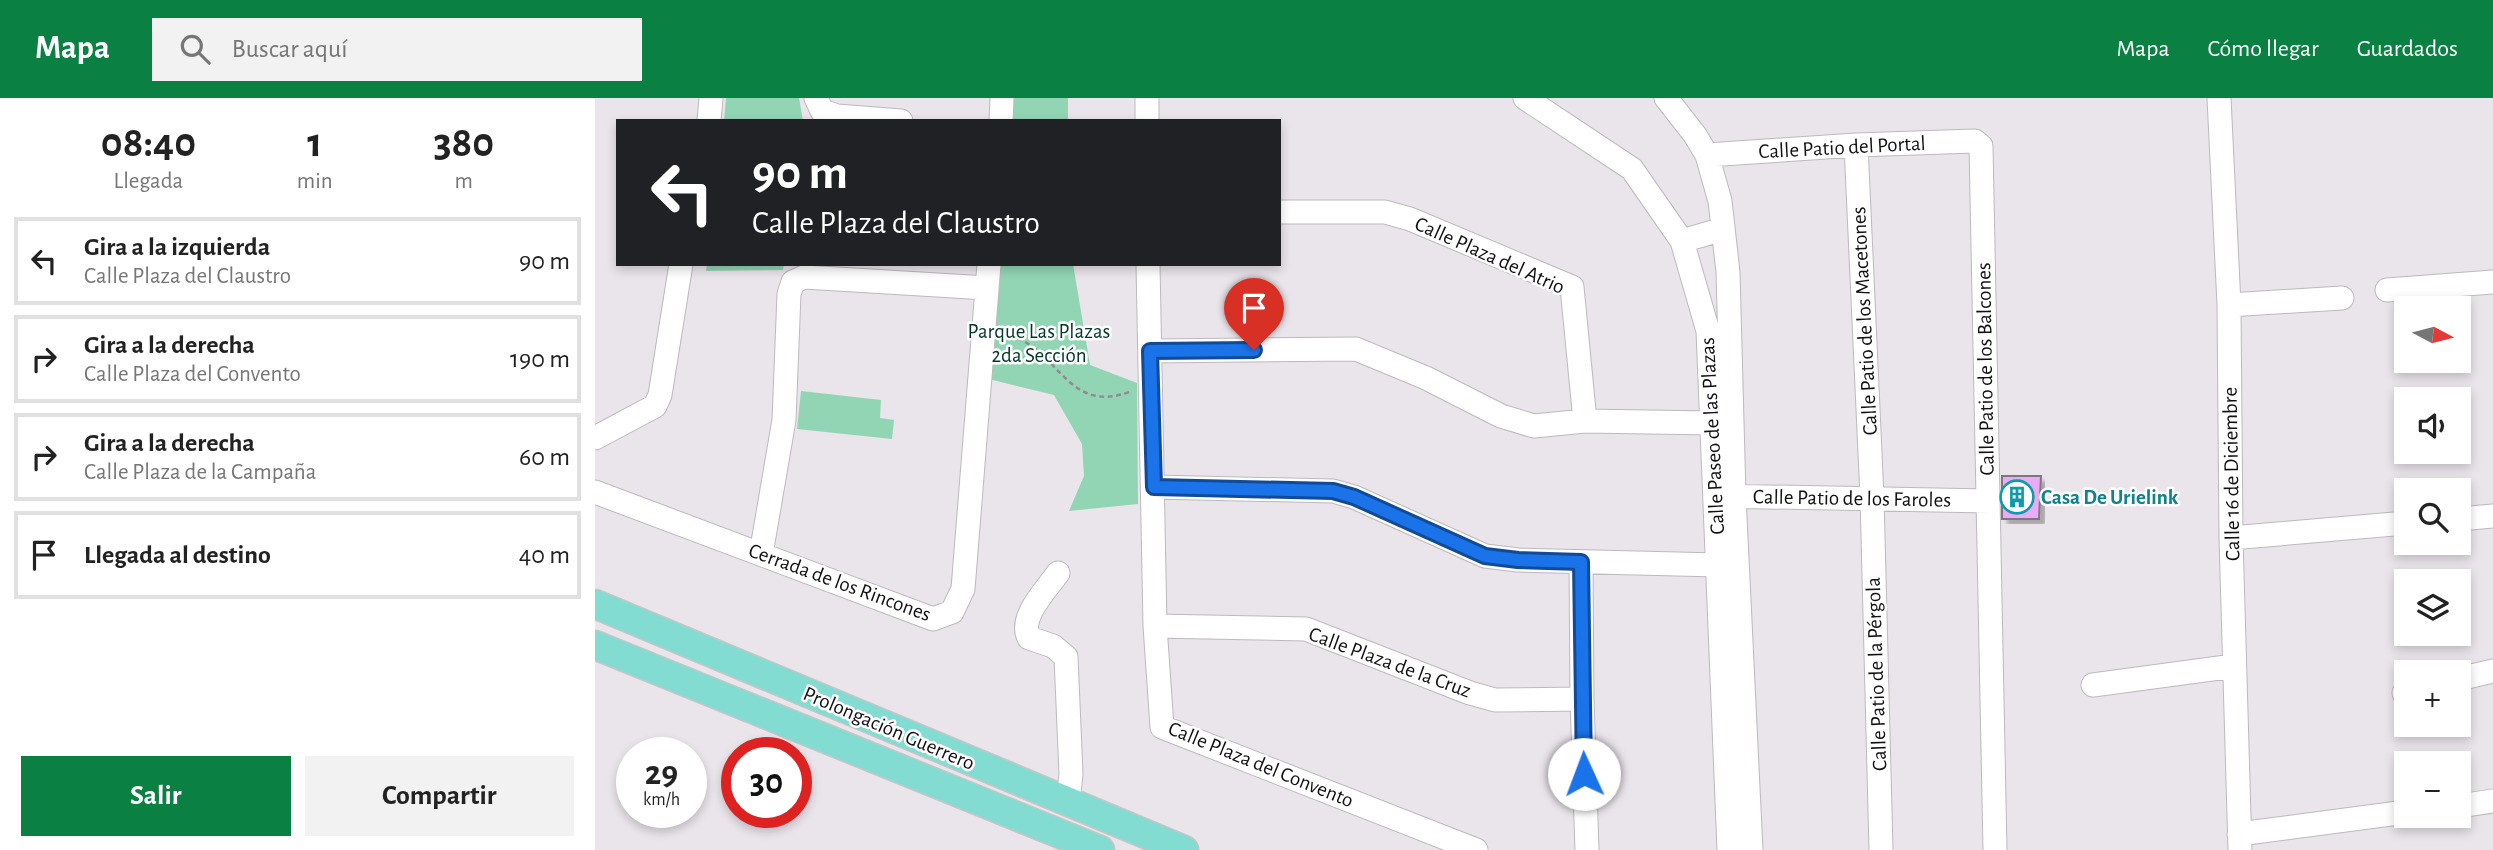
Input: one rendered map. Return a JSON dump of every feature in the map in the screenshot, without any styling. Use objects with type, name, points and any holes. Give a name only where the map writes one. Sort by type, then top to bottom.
[{"type":"main road","name":"Prolongación Guerrero","points":[[595,604],[1184,850]]},
{"type":"main road","name":"Prolongación Guerrero","points":[[595,645],[1100,850]]},
{"type":"main road","points":[[850,748],[862,717]]},
{"type":"street","points":[[709,119],[711,98]]},
{"type":"street","points":[[816,98],[822,111],[837,116],[875,119]]},
{"type":"street","points":[[1001,119],[1002,98]]},
{"type":"street","points":[[1147,98],[1147,119]]},
{"type":"street","name":"Calle Paseo de las Plazas","points":[[1525,98],[1632,169],[1682,241],[1708,331],[1712,423],[1725,496],[1751,850]]},
{"type":"street","name":"Calle Paseo de las Plazas","points":[[1666,98],[1707,155],[1720,201],[1727,272],[1725,496],[1719,565],[1729,850]]},
{"type":"street","name":"Calle 16 de Diciembre","points":[[2219,98],[2229,305],[2231,538],[2239,842]]},
{"type":"street","name":"Calle Patio del Portal","points":[[1707,155],[1856,145],[1977,142]]},
{"type":"street","name":"Calle Patio de los Balcones","points":[[1977,142],[1981,146],[1995,850]]},
{"type":"street","name":"Calle Patio de los Macetones","points":[[1856,145],[1872,497]]},
{"type":"street","name":"Calle Plaza del Atrio","points":[[1281,212],[1385,212],[1410,219],[1572,287],[1585,421]]},
{"type":"street","points":[[1682,241],[1723,229]]},
{"type":"street","points":[[595,438],[655,406],[660,395],[681,266]]},
{"type":"street","name":"Cerrada de los Rincones","points":[[595,492],[933,620],[952,612],[963,589],[989,266]]},
{"type":"street","name":"Calle Plaza del Convento","points":[[1148,266],[1156,626],[1162,727],[1476,850]]},
{"type":"street","points":[[761,554],[784,420],[789,294],[793,282],[804,277],[987,288]]},
{"type":"street","points":[[2387,290],[2493,282]]},
{"type":"street","points":[[2229,305],[2342,298]]},
{"type":"street","points":[[1150,351],[1356,349],[1426,378],[1501,416],[1534,426],[1585,421],[1712,423]]},
{"type":"street","points":[[1154,487],[1333,491],[1354,497],[1485,556],[1518,560],[1719,565]]},
{"type":"street","name":"Calle Patio de los Faroles","points":[[1725,496],[1988,500]]},
{"type":"street","name":"Calle Patio de la Pérgola","points":[[1872,497],[1881,850]]},
{"type":"street","points":[[2471,518],[2493,516]]},
{"type":"street","points":[[2231,538],[2394,524]]},
{"type":"street","points":[[1581,562],[1587,850]]},
{"type":"street","points":[[1058,573],[1027,620],[1025,631],[1029,638],[1053,646],[1066,657],[1071,774],[1068,802]]},
{"type":"street","name":"Calle Plaza de la Cruz","points":[[1156,626],[1306,629],[1470,693],[1495,700],[1582,699]]},
{"type":"street","points":[[2094,685],[2234,666]]},
{"type":"street","points":[[2471,676],[2493,671]]},
{"type":"street","points":[[2471,804],[2493,801]]},
{"type":"street","points":[[2239,842],[2394,814]]},
{"type":"path","points":[[983,332],[1011,335],[1030,343],[1067,380],[1090,396],[1115,397],[1151,382]]},
{"type":"green space","points":[[726,98],[799,98],[803,119],[724,119]]},
{"type":"green space","points":[[1006,98],[1068,98],[1068,119],[1005,119]]},
{"type":"green space","points":[[707,266],[784,266],[783,270],[706,271]]},
{"type":"green space","name":"Parque Las Plazas 2da Sección","points":[[996,266],[1073,266],[1090,365],[1137,383],[1138,504],[1069,511],[1084,476],[1082,444],[1054,395],[989,379]]},
{"type":"green space","points":[[801,391],[881,400],[880,418],[894,420],[892,439],[797,429]]},
{"type":"building","name":"Casa De Urielink","points":[[2002,476],[2041,476],[2039,519],[2002,519]]},
{"type":"place","name":"Casa De Urielink","points":[[2017,497]]},
{"type":"route","points":[[1254,350],[1150,351],[1154,487],[1333,491],[1354,497],[1485,556],[1581,562],[1584,774]]}]
